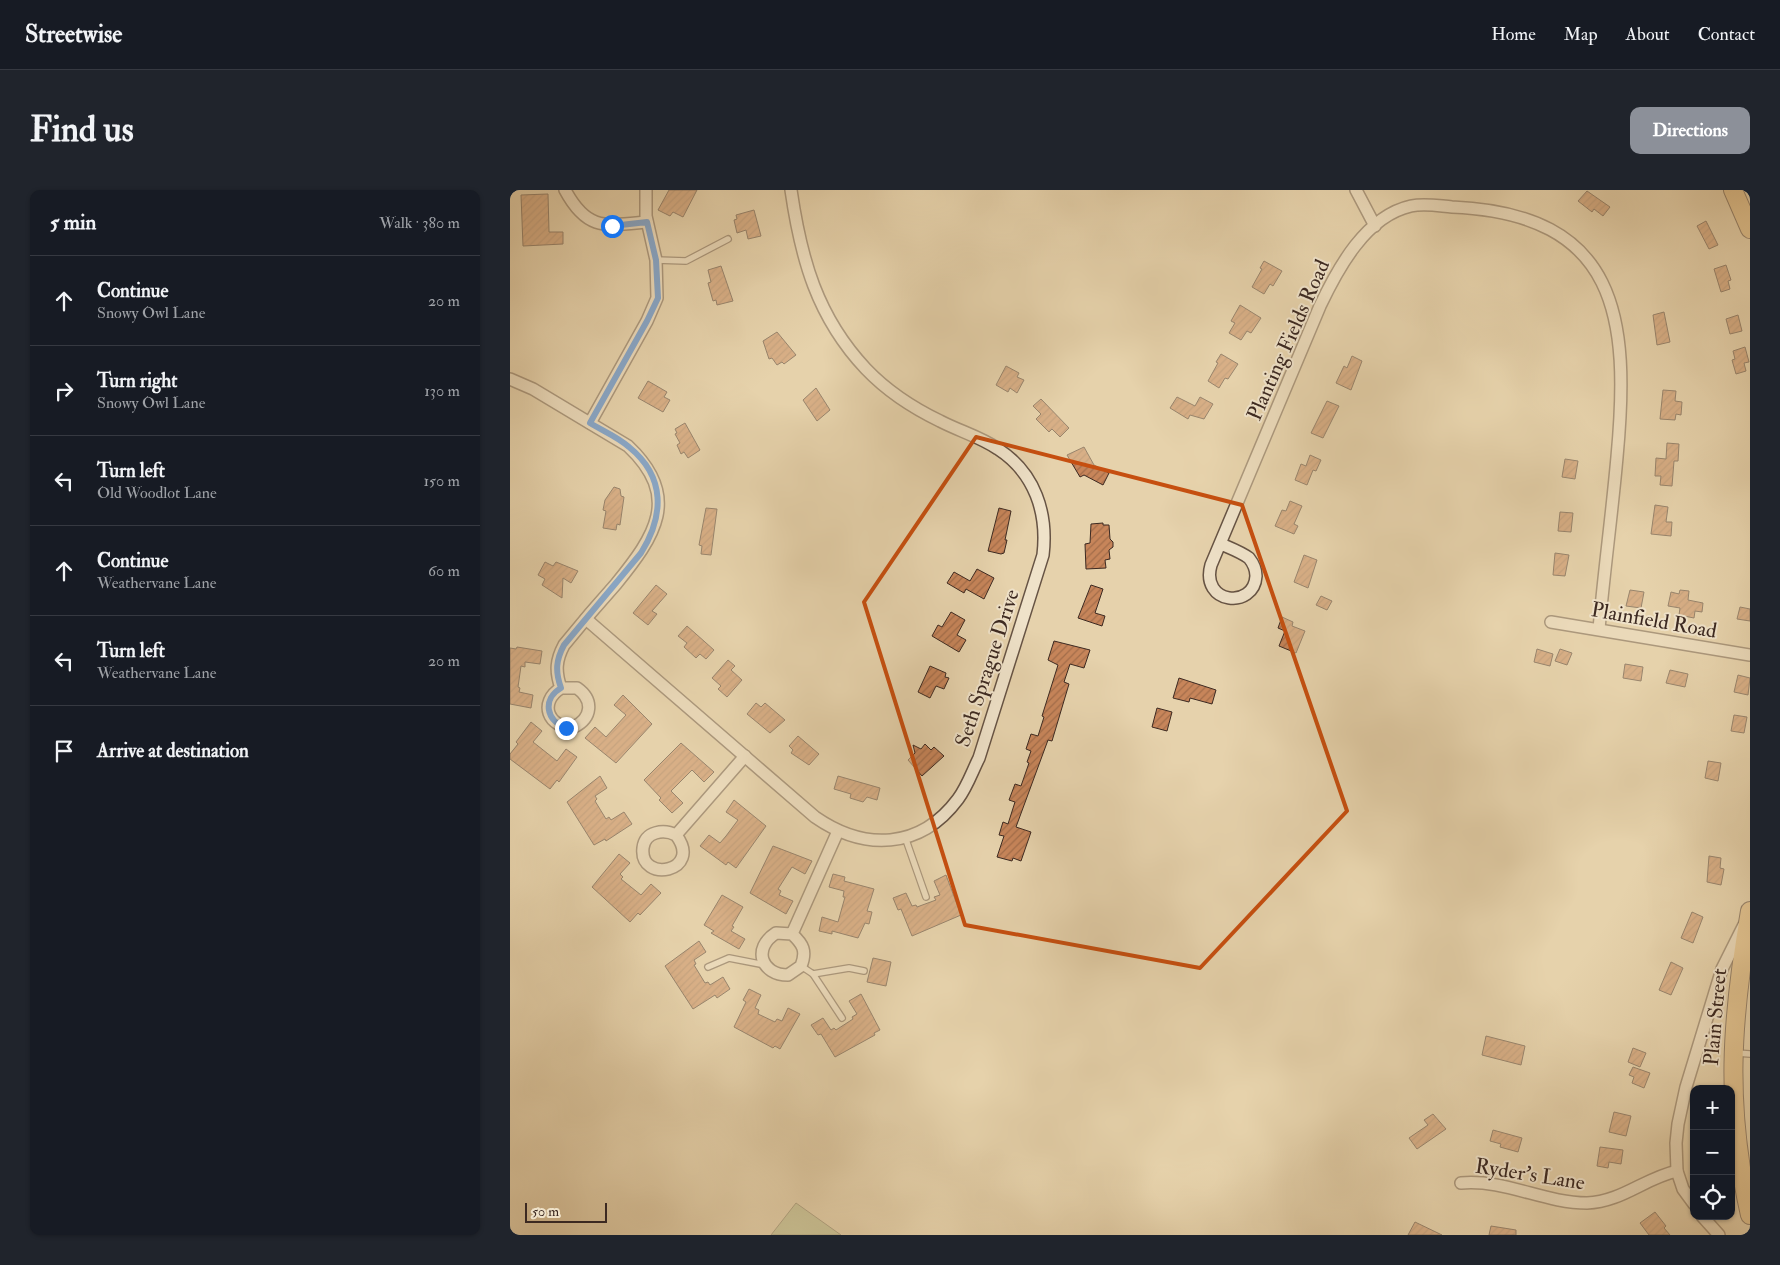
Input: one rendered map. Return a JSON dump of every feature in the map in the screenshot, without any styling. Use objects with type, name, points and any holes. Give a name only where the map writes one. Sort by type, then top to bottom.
[{"type":"main road","points":[[1733,190],[1750,229]]},
{"type":"main road","name":"Plain Street","points":[[1750,913],[1738,994],[1741,1054],[1734,1129],[1750,1215]]},
{"type":"street","points":[[565,190],[574,206],[588,220],[612,226],[647,222]]},
{"type":"street","points":[[590,423],[658,298],[656,260],[647,222],[646,190]]},
{"type":"street","name":"Seth Sprague Drive","points":[[586,619],[815,817],[838,832],[868,840],[889,841],[922,830],[951,808],[959,798],[979,758],[1043,555],[1045,534],[1043,513],[1028,479],[1015,462],[998,449],[940,422],[902,399],[884,386],[848,348],[822,306],[806,267],[791,190]]},
{"type":"street","points":[[1356,190],[1375,226]]},
{"type":"street","name":"Planting Fields Road","points":[[1221,544],[1245,555],[1254,566],[1256,579],[1254,586],[1249,592],[1239,598],[1223,597],[1212,586],[1209,572],[1320,306],[1347,256],[1375,226],[1398,211],[1410,206],[1475,207],[1502,211],[1542,225],[1564,237],[1587,260],[1600,280],[1616,316],[1620,337],[1622,379],[1619,440],[1599,629]]},
{"type":"street","points":[[510,379],[533,389],[628,446],[641,458],[652,475],[657,493],[659,510],[651,538],[558,656],[556,667],[561,688]]},
{"type":"street","name":"Plainfield Road","points":[[1551,622],[1750,654]]},
{"type":"street","points":[[676,835],[744,756]]},
{"type":"street","points":[[792,934],[838,832]]},
{"type":"street","points":[[1690,1199],[1683,1189],[1677,1171],[1676,1143],[1686,1087],[1722,969],[1750,913]]},
{"type":"street","points":[[776,934],[792,934],[801,942],[805,951],[801,966],[788,975],[779,975],[765,965],[762,955],[764,945],[769,938],[776,934]]},
{"type":"street","name":"Ryder's Lane","points":[[1461,1183],[1487,1182],[1563,1200],[1591,1202],[1622,1195],[1662,1174],[1677,1171]]},
{"type":"street","points":[[1706,1220],[1719,1235]]},
{"type":"lane","points":[[656,260],[686,261],[728,239]]},
{"type":"lane","points":[[905,837],[926,897]]},
{"type":"lane","points":[[708,967],[729,958],[765,965]]},
{"type":"lane","points":[[801,966],[813,974],[842,1018]]},
{"type":"lane","points":[[813,974],[849,968],[864,971]]},
{"type":"highlighted area","points":[[976,437],[1242,505],[1347,811],[1200,968],[965,925],[864,602]]},
{"type":"green space","points":[[796,1203],[841,1235],[771,1235]]},
{"type":"building","points":[[669,190],[697,190],[683,217],[673,212],[670,216],[658,210]]},
{"type":"building","points":[[1587,191],[1610,207],[1603,216],[1594,209],[1592,212],[1578,201]]},
{"type":"building","points":[[548,194],[549,232],[563,232],[563,244],[523,246],[521,195]]},
{"type":"building","points":[[754,210],[761,236],[748,239],[746,230],[737,233],[734,220],[737,219],[736,215]]},
{"type":"building","points":[[1706,221],[1718,245],[1709,249],[1697,226]]},
{"type":"building","points":[[1264,261],[1282,271],[1273,286],[1270,284],[1264,294],[1252,287],[1262,269],[1260,268]]},
{"type":"building","points":[[1726,265],[1731,280],[1728,281],[1730,289],[1721,292],[1714,269]]},
{"type":"building","points":[[721,266],[733,301],[717,305],[716,300],[713,301],[708,283],[711,282],[708,270]]},
{"type":"building","points":[[1240,305],[1261,318],[1251,333],[1247,331],[1241,340],[1229,333],[1235,323],[1231,321]]},
{"type":"building","points":[[1664,312],[1670,342],[1657,345],[1653,315]]},
{"type":"building","points":[[1738,315],[1742,331],[1730,334],[1726,319]]},
{"type":"building","points":[[777,332],[796,355],[784,364],[782,362],[777,365],[772,358],[769,359],[763,341]]},
{"type":"building","points":[[1745,347],[1749,362],[1744,363],[1746,371],[1736,374],[1732,360],[1735,359],[1733,351]]},
{"type":"building","points":[[1221,354],[1238,364],[1228,379],[1225,378],[1219,388],[1208,381]]},
{"type":"building","points":[[1352,356],[1362,361],[1351,390],[1336,383],[1344,366],[1347,368]]},
{"type":"building","points":[[1006,366],[1019,373],[1017,377],[1024,380],[1017,393],[1010,388],[1008,392],[996,385]]},
{"type":"building","points":[[648,381],[667,392],[664,397],[670,400],[663,412],[638,398]]},
{"type":"building","points":[[816,388],[830,410],[817,421],[803,400]]},
{"type":"building","points":[[1663,390],[1676,391],[1675,401],[1682,402],[1681,415],[1676,414],[1675,420],[1660,419]]},
{"type":"building","points":[[1177,397],[1195,406],[1200,397],[1213,404],[1204,419],[1190,415],[1188,419],[1170,408]]},
{"type":"building","points":[[1041,399],[1069,428],[1060,437],[1052,429],[1049,432],[1036,419],[1041,414],[1033,406]]},
{"type":"building","points":[[1327,401],[1339,406],[1323,438],[1311,433]]},
{"type":"building","points":[[685,423],[700,450],[688,458],[684,452],[681,454],[677,445],[680,443],[675,434],[677,433],[675,429]]},
{"type":"building","points":[[1667,443],[1679,444],[1678,461],[1674,461],[1672,486],[1660,485],[1661,476],[1655,476],[1656,458],[1666,459]]},
{"type":"building","points":[[1084,447],[1094,465],[1109,473],[1103,485],[1084,475],[1080,477],[1067,455]]},
{"type":"building","points":[[1310,455],[1321,460],[1316,471],[1313,470],[1307,485],[1295,480],[1301,464],[1306,466]]},
{"type":"building","points":[[1565,459],[1578,461],[1575,479],[1562,477]]},
{"type":"building","points":[[614,487],[620,489],[621,496],[624,497],[620,525],[617,524],[616,530],[603,528],[606,511],[603,510],[605,500]]},
{"type":"building","points":[[1290,501],[1302,506],[1294,524],[1298,526],[1294,534],[1275,526],[1282,510],[1286,511]]},
{"type":"building","points":[[1655,505],[1668,507],[1666,522],[1672,522],[1671,536],[1651,534]]},
{"type":"building","points":[[706,508],[717,509],[711,555],[701,554],[702,546],[699,545]]},
{"type":"building","points":[[999,508],[1011,511],[1004,553],[1001,554],[988,551]]},
{"type":"building","points":[[1560,512],[1573,513],[1571,532],[1558,531]]},
{"type":"building","points":[[1103,523],[1103,525],[1109,525],[1110,539],[1113,542],[1113,547],[1109,550],[1110,559],[1105,560],[1106,568],[1086,569],[1085,544],[1090,543],[1091,524]]},
{"type":"building","points":[[1555,553],[1569,555],[1565,576],[1553,575]]},
{"type":"building","points":[[1304,555],[1317,560],[1308,588],[1294,582]]},
{"type":"building","points":[[545,562],[553,566],[556,562],[578,571],[571,583],[563,578],[562,598],[542,585],[545,579],[538,575]]},
{"type":"building","points":[[977,569],[994,578],[984,599],[966,589],[964,593],[947,583],[954,572],[970,581]]},
{"type":"building","points":[[656,585],[667,594],[652,611],[657,614],[648,625],[633,613]]},
{"type":"building","points":[[1091,585],[1103,589],[1095,613],[1105,616],[1102,626],[1078,618]]},
{"type":"building","points":[[1630,590],[1644,592],[1641,608],[1626,606]]},
{"type":"building","points":[[1680,590],[1689,591],[1688,600],[1703,603],[1702,612],[1695,611],[1694,618],[1679,615],[1680,608],[1668,606],[1671,592],[1679,594]]},
{"type":"building","points":[[1321,596],[1332,601],[1327,610],[1316,605]]},
{"type":"building","points":[[1740,607],[1750,609],[1750,621],[1737,619]]},
{"type":"building","points":[[951,612],[965,620],[957,635],[966,640],[959,652],[932,636],[938,625],[942,627]]},
{"type":"building","points":[[1282,617],[1293,622],[1292,626],[1305,631],[1296,653],[1279,646],[1285,631],[1278,628]]},
{"type":"building","points":[[687,626],[714,650],[706,659],[700,654],[696,658],[684,647],[687,643],[678,636]]},
{"type":"building","points":[[1054,641],[1090,650],[1084,668],[1070,664],[1064,682],[1069,684],[1052,741],[1048,740],[1016,827],[1031,832],[1021,861],[1013,858],[1012,861],[997,857],[1004,836],[999,835],[1003,822],[1008,824],[1015,802],[1009,800],[1015,784],[1021,786],[1029,763],[1027,762],[1031,751],[1026,749],[1031,734],[1038,736],[1044,717],[1042,716],[1058,665],[1048,660]]},
{"type":"building","points":[[517,647],[542,651],[540,664],[525,662],[525,667],[521,666],[519,692],[533,695],[531,708],[510,704],[510,648],[516,649]]},
{"type":"building","points":[[1537,649],[1553,654],[1550,666],[1534,662]]},
{"type":"building","points":[[1560,649],[1572,653],[1567,665],[1555,661]]},
{"type":"building","points":[[728,660],[735,666],[731,670],[742,680],[727,697],[718,689],[721,686],[712,678]]},
{"type":"building","points":[[1625,664],[1643,667],[1641,681],[1623,678]]},
{"type":"building","points":[[930,666],[946,673],[945,677],[949,678],[944,689],[936,686],[930,698],[918,692]]},
{"type":"building","points":[[1670,670],[1688,674],[1685,687],[1666,683]]},
{"type":"building","points":[[1738,675],[1750,678],[1748,695],[1734,692]]},
{"type":"building","points":[[1179,678],[1216,690],[1212,704],[1190,698],[1189,702],[1173,698]]},
{"type":"building","points":[[623,695],[652,724],[616,763],[585,738],[595,727],[606,737],[626,715],[614,705]]},
{"type":"building","points":[[756,703],[761,707],[765,703],[785,720],[770,733],[747,714]]},
{"type":"building","points":[[1157,708],[1172,712],[1167,731],[1152,727]]},
{"type":"building","points":[[1734,715],[1747,717],[1744,733],[1731,731]]},
{"type":"building","points":[[531,722],[542,731],[533,742],[557,761],[566,749],[577,757],[559,782],[557,780],[550,789],[510,759],[510,754],[518,744],[516,742]]},
{"type":"building","points":[[798,736],[819,754],[809,765],[791,753],[793,750],[789,746]]},
{"type":"building","points":[[681,743],[714,772],[704,782],[692,770],[671,791],[683,803],[672,813],[659,800],[661,798],[644,780]]},
{"type":"building","points":[[925,744],[931,750],[934,747],[944,756],[922,776],[908,760],[915,753],[913,745],[921,749]]},
{"type":"building","points":[[1708,761],[1721,763],[1718,781],[1705,778]]},
{"type":"building","points":[[600,776],[607,788],[595,796],[597,799],[595,801],[606,819],[609,817],[611,820],[624,812],[632,824],[606,841],[605,839],[594,845],[567,802]]},
{"type":"building","points":[[838,776],[880,788],[877,800],[867,797],[863,802],[850,798],[851,794],[834,789]]},
{"type":"building","points":[[734,800],[766,826],[736,868],[728,862],[726,865],[700,846],[709,835],[720,843],[738,820],[726,812]]},
{"type":"building","points":[[773,846],[812,861],[805,874],[792,867],[778,889],[781,891],[779,895],[793,901],[786,914],[750,893]]},
{"type":"building","points":[[619,854],[630,863],[620,874],[623,877],[621,879],[641,895],[651,884],[661,893],[640,915],[638,913],[630,922],[592,887]]},
{"type":"building","points":[[1709,856],[1721,858],[1720,868],[1724,869],[1721,885],[1707,882]]},
{"type":"building","points":[[833,874],[845,877],[844,881],[874,889],[867,911],[872,912],[869,924],[865,923],[858,938],[832,931],[832,934],[819,931],[822,917],[838,922],[845,897],[843,897],[844,891],[829,887]]},
{"type":"building","points":[[946,875],[961,915],[912,936],[901,909],[898,910],[893,898],[906,893],[912,906],[916,905],[917,907],[936,900],[934,897],[940,895],[934,881]]},
{"type":"building","points":[[722,895],[743,907],[731,931],[745,939],[739,949],[711,933],[714,931],[704,925]]},
{"type":"building","points":[[1692,912],[1703,917],[1693,943],[1681,938]]},
{"type":"building","points":[[699,941],[706,952],[694,960],[696,964],[694,965],[705,983],[708,982],[710,985],[723,977],[730,989],[717,998],[715,995],[693,1009],[665,966]]},
{"type":"building","points":[[873,958],[891,962],[886,986],[867,982]]},
{"type":"building","points":[[1671,962],[1683,968],[1671,995],[1659,990]]},
{"type":"building","points":[[749,989],[761,995],[755,1008],[759,1010],[758,1014],[775,1022],[777,1019],[782,1021],[788,1008],[800,1014],[780,1049],[775,1046],[773,1048],[734,1027],[746,1002],[743,1000]]},
{"type":"building","points":[[861,994],[880,1030],[874,1033],[875,1035],[835,1057],[821,1034],[818,1035],[811,1025],[823,1018],[831,1030],[834,1028],[836,1030],[853,1019],[852,1017],[857,1014],[849,1001]]},
{"type":"building","points":[[1486,1036],[1525,1046],[1521,1065],[1482,1055]]},
{"type":"building","points":[[1633,1048],[1646,1053],[1640,1067],[1628,1062]]},
{"type":"building","points":[[1633,1067],[1650,1073],[1644,1088],[1632,1083],[1634,1077],[1629,1075]]},
{"type":"building","points":[[1614,1112],[1631,1116],[1626,1136],[1609,1132]]},
{"type":"building","points":[[1433,1114],[1446,1129],[1417,1149],[1409,1138],[1428,1125],[1424,1120]]},
{"type":"building","points":[[1493,1130],[1522,1138],[1518,1152],[1500,1147],[1501,1144],[1490,1141]]},
{"type":"building","points":[[1600,1147],[1623,1150],[1621,1164],[1609,1162],[1608,1168],[1597,1166]]},
{"type":"building","points":[[1655,1212],[1666,1226],[1664,1228],[1670,1235],[1649,1235],[1640,1223]]},
{"type":"building","points":[[1415,1222],[1442,1235],[1408,1235]]},
{"type":"building","points":[[1491,1226],[1516,1230],[1516,1235],[1489,1235]]},
{"type":"route","points":[[566,728],[557,725],[550,716],[548,708],[549,700],[561,688],[556,667],[558,656],[564,645],[641,553],[651,538],[659,510],[652,475],[641,458],[628,446],[590,423],[658,298],[656,260],[647,222],[612,226]]}]
